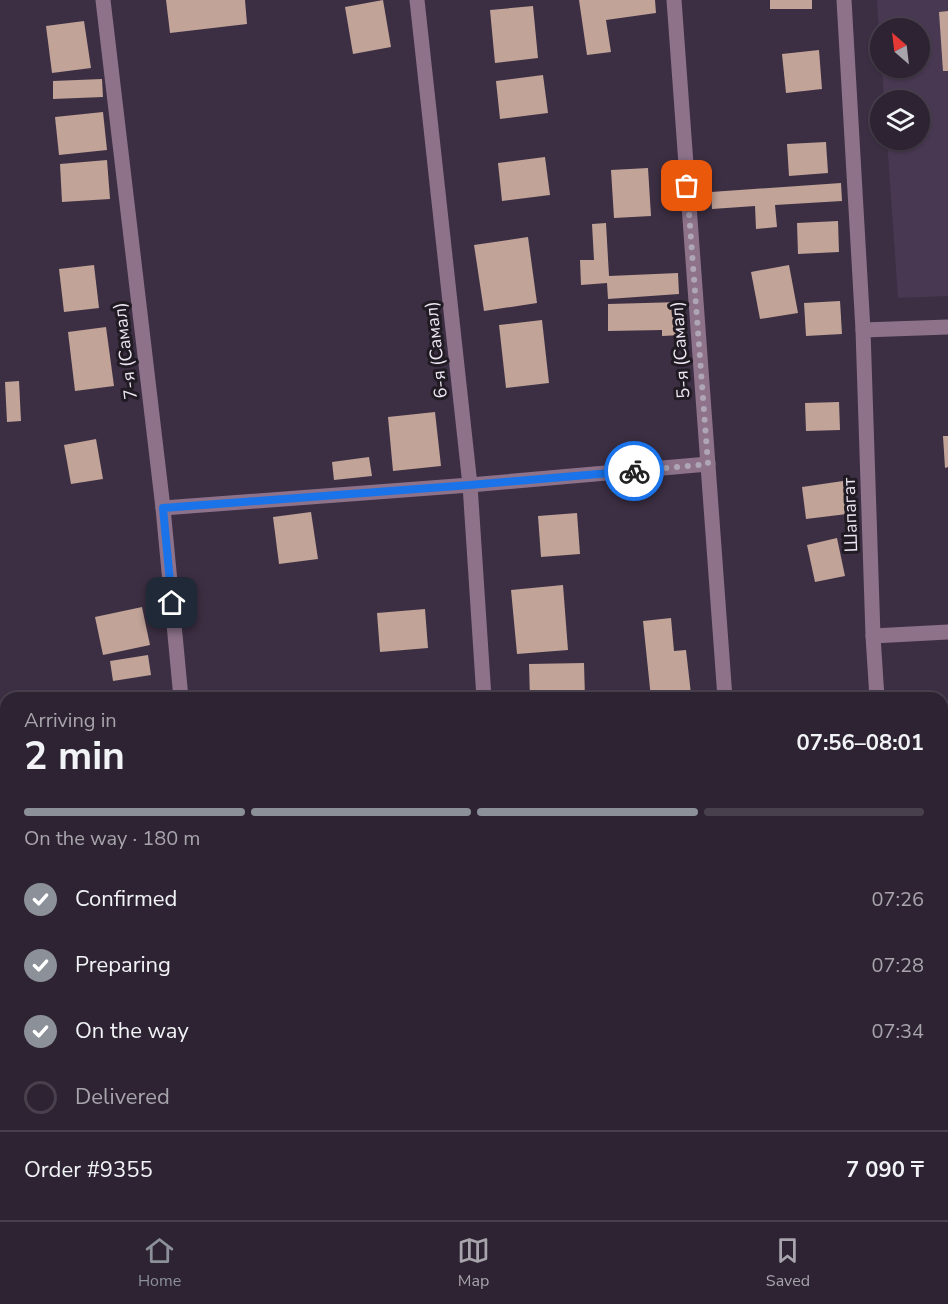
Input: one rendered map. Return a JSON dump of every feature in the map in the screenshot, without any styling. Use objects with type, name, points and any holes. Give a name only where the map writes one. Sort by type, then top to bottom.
[{"type":"street","name":"7-я (Самал)","points":[[103,0],[163,508],[181,692]]},
{"type":"street","name":"6-я (Самал)","points":[[417,0],[470,485],[484,692]]},
{"type":"street","name":"5-я (Самал)","points":[[674,0],[724,692]]},
{"type":"street","name":"Шапагат","points":[[844,0],[863,330],[877,692]]},
{"type":"street","points":[[863,330],[948,327]]},
{"type":"street","points":[[163,508],[708,464]]},
{"type":"street","points":[[873,636],[948,632]]},
{"type":"shaded area","points":[[877,0],[948,0],[948,296],[898,298],[888,150],[930,150],[930,90],[883,90],[883,78],[930,78],[930,18],[878,18]]},
{"type":"building","points":[[166,0],[245,0],[247,24],[170,33]]},
{"type":"building","points":[[383,0],[391,47],[353,54],[345,7]]},
{"type":"building","points":[[579,0],[655,0],[656,13],[606,20],[611,52],[587,55]]},
{"type":"building","points":[[770,0],[812,0],[812,9],[770,9]]},
{"type":"building","points":[[533,6],[538,58],[495,63],[490,10]]},
{"type":"building","points":[[948,11],[948,71],[943,71],[939,12]]},
{"type":"building","points":[[84,21],[91,68],[52,73],[46,26]]},
{"type":"building","points":[[819,50],[822,89],[786,93],[782,54]]},
{"type":"building","points":[[543,75],[548,113],[500,119],[496,81]]},
{"type":"building","points":[[102,79],[103,97],[53,99],[53,81]]},
{"type":"building","points":[[103,112],[107,150],[59,155],[55,117]]},
{"type":"building","points":[[826,142],[828,173],[789,176],[787,144]]},
{"type":"building","points":[[545,157],[550,195],[502,201],[498,163]]},
{"type":"building","points":[[107,160],[110,199],[62,202],[60,164]]},
{"type":"building","points":[[648,168],[651,216],[614,218],[611,170]]},
{"type":"building","points":[[841,183],[842,201],[775,205],[777,227],[756,229],[755,206],[712,209],[711,192]]},
{"type":"building","points":[[838,221],[839,252],[798,254],[797,223]]},
{"type":"building","points":[[606,223],[609,276],[678,273],[679,294],[608,299],[607,283],[581,285],[580,260],[594,260],[592,224]]},
{"type":"building","points":[[528,237],[537,303],[484,311],[474,245]]},
{"type":"building","points":[[94,265],[99,308],[64,312],[59,269]]},
{"type":"building","points":[[789,265],[798,313],[760,319],[751,272]]},
{"type":"building","points":[[840,301],[842,334],[806,336],[804,303]]},
{"type":"building","points":[[681,302],[682,335],[662,336],[662,330],[608,331],[608,304]]},
{"type":"building","points":[[542,320],[549,383],[506,388],[499,325]]},
{"type":"building","points":[[106,327],[114,386],[75,391],[68,332]]},
{"type":"building","points":[[19,381],[21,421],[7,422],[5,382]]},
{"type":"building","points":[[839,402],[840,430],[806,431],[805,403]]},
{"type":"building","points":[[435,412],[441,466],[393,471],[388,417]]},
{"type":"building","points":[[943,436],[948,436],[948,467],[945,468]]},
{"type":"building","points":[[96,439],[103,479],[71,484],[64,445]]},
{"type":"building","points":[[369,457],[372,476],[334,480],[332,462]]},
{"type":"building","points":[[843,481],[847,514],[806,519],[802,487]]},
{"type":"building","points":[[311,512],[318,559],[279,564],[273,517]]},
{"type":"building","points":[[577,513],[580,554],[541,557],[538,516]]},
{"type":"building","points":[[837,538],[845,576],[815,582],[807,545]]},
{"type":"building","points":[[563,585],[568,650],[517,654],[511,590]]},
{"type":"building","points":[[142,607],[150,645],[103,655],[95,617]]},
{"type":"building","points":[[425,609],[428,648],[380,652],[377,613]]},
{"type":"building","points":[[671,618],[674,651],[686,650],[691,692],[650,692],[643,621]]},
{"type":"building","points":[[148,655],[151,675],[113,681],[110,661]]},
{"type":"building","points":[[584,663],[585,692],[530,692],[529,664]]},
{"type":"way so far","points":[[634,471],[708,464],[687,186]]},
{"type":"route","points":[[172,603],[163,508],[634,471]]}]
